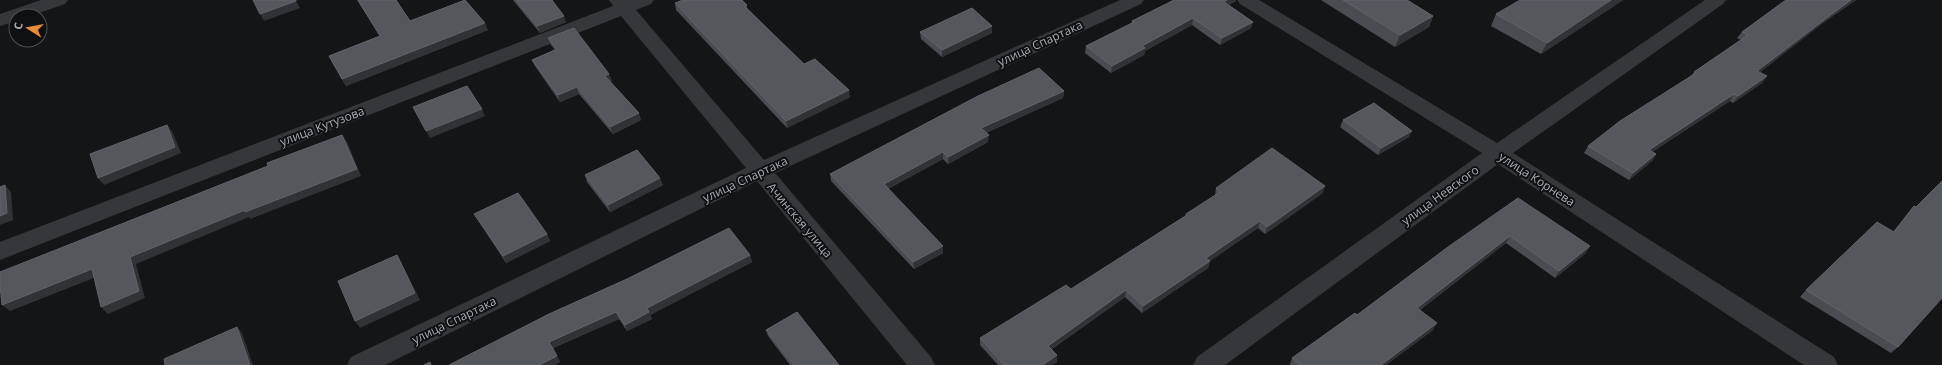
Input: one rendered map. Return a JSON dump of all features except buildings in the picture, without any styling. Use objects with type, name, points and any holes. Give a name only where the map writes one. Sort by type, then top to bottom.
[{"type":"street","points":[[0,20],[59,0]]},
{"type":"street","name":"улица Кутузова","points":[[0,251],[621,4],[645,0]]},
{"type":"street","name":"улица Спартака","points":[[360,365],[759,171],[1135,0]]},
{"type":"street","name":"улица Корнева","points":[[1246,0],[1498,153],[1824,365]]},
{"type":"street","name":"улица Невского","points":[[1206,365],[1498,153],[1717,0]]},
{"type":"street","name":"Ачинская улица","points":[[621,4],[922,365]]}]
